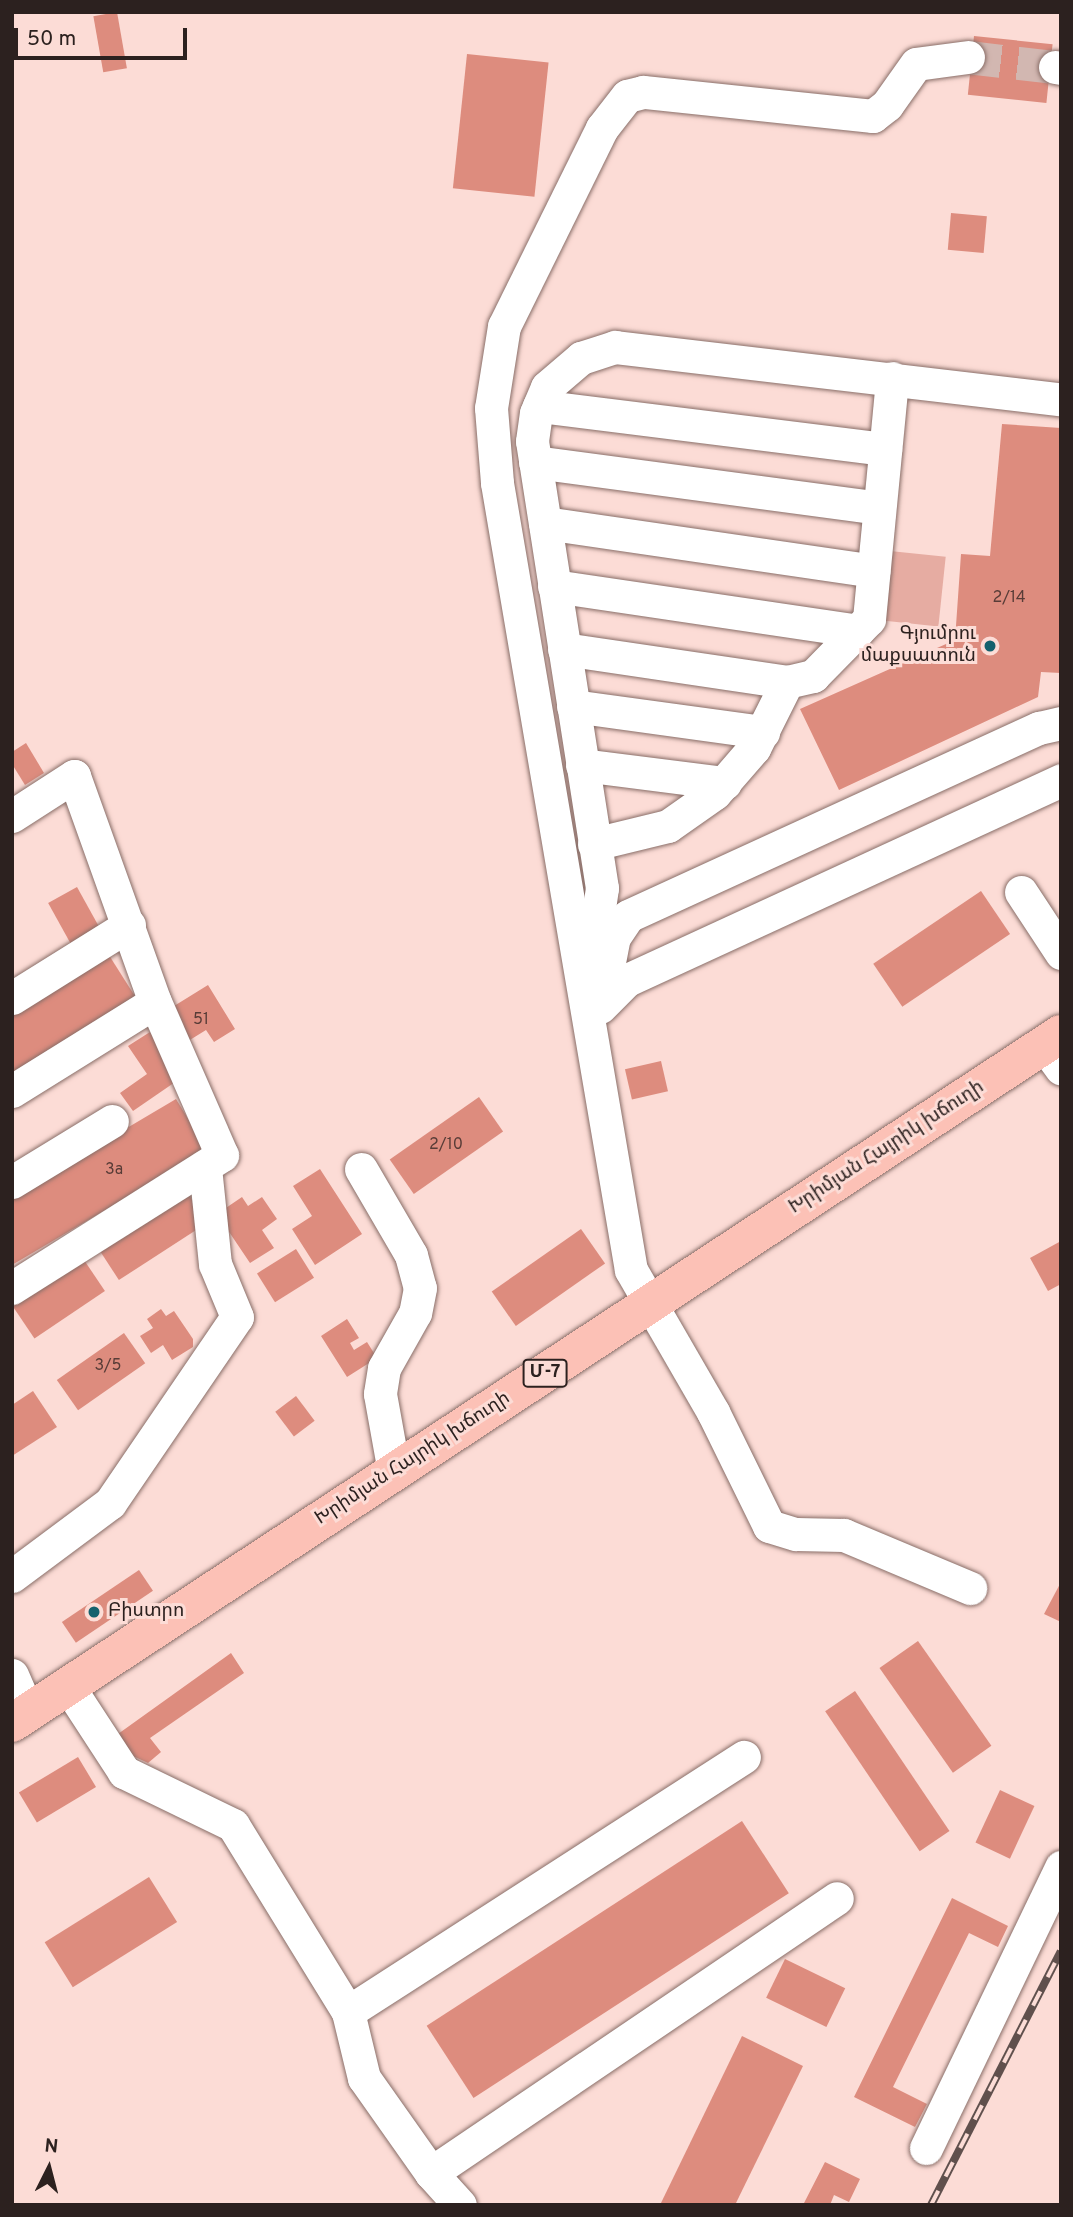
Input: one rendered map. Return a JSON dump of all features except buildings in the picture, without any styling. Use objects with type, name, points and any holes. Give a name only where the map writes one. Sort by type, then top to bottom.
[{"type":"highway","name":"Խրիմյան Հայրիկ խճուղի","points":[[20,1717],[651,1303],[1055,1049]]},
{"type":"street","points":[[968,57],[916,64],[887,105],[873,116],[643,92],[627,96],[602,128],[505,326],[491,408],[496,483],[592,1004],[597,1074],[631,1270],[769,1526],[796,1534],[844,1535],[970,1588]]},
{"type":"street","points":[[592,1004],[602,888],[532,440],[539,406],[547,387],[581,358],[615,347],[1061,399]]},
{"type":"street","points":[[564,649],[787,682],[813,676],[869,620],[891,378]]},
{"type":"street","points":[[539,406],[885,449]]},
{"type":"street","points":[[535,462],[879,508]]},
{"type":"street","points":[[545,523],[874,571]]},
{"type":"street","points":[[554,586],[858,631]]},
{"type":"street","points":[[594,844],[668,826],[724,783],[763,732],[787,682]]},
{"type":"street","points":[[573,706],[763,732]]},
{"type":"street","points":[[592,1004],[614,937],[628,916],[1039,728],[1061,723]]},
{"type":"street","points":[[582,765],[724,783]]},
{"type":"street","points":[[12,817],[74,776],[155,1002],[222,1155],[12,1288]]},
{"type":"street","points":[[592,1004],[627,980],[1061,780]]},
{"type":"street","points":[[1021,892],[1061,953]]},
{"type":"street","points":[[12,998],[129,925]]},
{"type":"street","points":[[12,1091],[155,1002]]},
{"type":"street","points":[[12,1182],[112,1121]]},
{"type":"street","points":[[12,1576],[110,1503],[237,1317],[215,1264],[205,1167]]},
{"type":"street","points":[[361,1169],[411,1255],[421,1288],[415,1313],[384,1368],[382,1381],[394,1472]]},
{"type":"street","points":[[12,1675],[20,1717]]},
{"type":"street","points":[[68,1686],[124,1772],[233,1825],[348,2012],[364,2078],[431,2173],[460,2205]]},
{"type":"street","points":[[348,2012],[744,1756]]},
{"type":"street","points":[[926,2148],[1061,1867]]},
{"type":"street","points":[[431,2173],[837,1898]]},
{"type":"shaded area","points":[[890,551],[946,557],[938,626],[883,621]]},
{"type":"tunnel","points":[[968,57],[1055,67]]},
{"type":"railway","points":[[931,2205],[1061,1951]]},
{"type":"place","name":"Գյումրու մաքսատուն","points":[[990,646]]},
{"type":"place","name":"Բիստրո","points":[[94,1612]]}]
